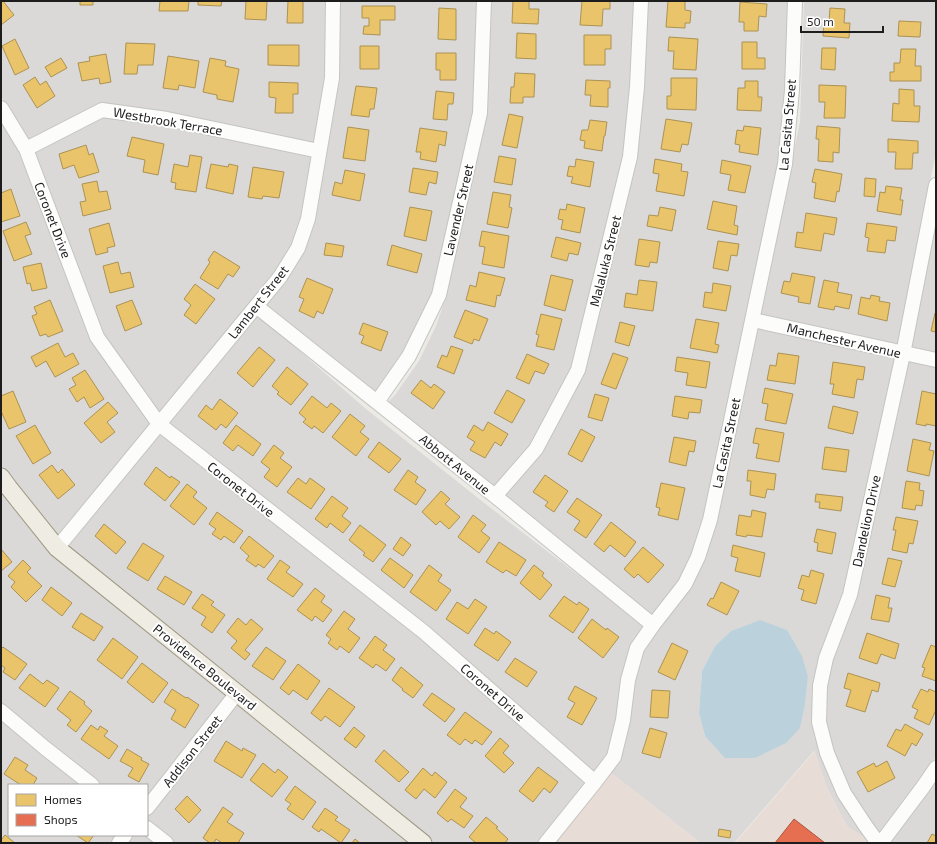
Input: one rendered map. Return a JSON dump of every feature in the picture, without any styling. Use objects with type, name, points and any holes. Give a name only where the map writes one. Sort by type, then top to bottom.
[{"type":"main road","name":"Providence Boulevard","points":[[1,477],[8,488],[57,548],[423,843]]},
{"type":"street","name":"Lambert Street","points":[[57,548],[280,278],[298,248],[308,219],[332,78],[333,1]]},
{"type":"street","name":"Lavender Street","points":[[377,402],[409,356],[439,295],[480,113],[484,1]]},
{"type":"street","name":"Malaluka Street","points":[[494,496],[536,449],[578,370],[630,157],[637,86],[641,1]]},
{"type":"street","name":"La Casita Street","points":[[546,843],[614,757],[623,720],[628,680],[637,648],[685,584],[698,557],[710,520],[785,164],[792,90],[794,1]]},
{"type":"street","name":"Coronet Drive","points":[[1,108],[26,149],[97,337],[159,424],[424,632],[595,782]]},
{"type":"street","name":"Westbrook Terrace","points":[[26,149],[102,110],[167,119],[319,151]]},
{"type":"street","name":"Dandelion Drive","points":[[879,843],[844,793],[827,753],[819,722],[820,686],[826,658],[850,596],[903,354],[936,185]]},
{"type":"street","name":"Abbott Avenue","points":[[256,306],[653,625]]},
{"type":"street","name":"Manchester Avenue","points":[[753,320],[936,360]]},
{"type":"street","name":"Addison Street","points":[[148,807],[237,693]]},
{"type":"street","points":[[1,711],[91,784]]},
{"type":"street","points":[[879,843],[936,768]]},
{"type":"street","points":[[148,829],[166,843]]},
{"type":"shaded area","points":[[1,1],[326,1],[325,78],[314,144],[103,104],[28,141],[1,96]]},
{"type":"shaded area","points":[[339,1],[477,1],[474,112],[433,294],[424,323],[374,400],[264,305],[303,250]]},
{"type":"shaded area","points":[[490,1],[635,1],[631,86],[624,156],[572,368],[531,446],[490,493],[383,407],[395,395],[419,361],[436,326],[446,297]]},
{"type":"shaded area","points":[[648,1],[792,1],[788,120],[703,519],[692,555],[679,581],[652,616],[500,500],[584,372],[636,158]]},
{"type":"shaded area","points":[[804,1],[936,1],[936,152],[898,347],[760,315],[800,122]]},
{"type":"shaded area","points":[[103,115],[166,125],[312,155],[302,217],[292,245],[274,274],[159,414],[103,335],[34,152]]},
{"type":"shaded area","points":[[1,120],[20,151],[91,339],[151,424],[57,538],[14,485],[1,466]]},
{"type":"shaded area","points":[[936,218],[936,355],[910,349]]},
{"type":"shaded area","points":[[257,314],[366,409],[483,502],[645,626],[617,719],[608,755],[594,773],[168,424]]},
{"type":"shaded area","points":[[758,326],[895,358],[844,594],[813,722],[868,840],[847,826],[827,788],[814,751],[734,843],[701,843],[610,772],[643,651],[658,628],[690,587]],"holes":[[[760,620],[808,677],[805,705],[800,727],[705,736],[699,713],[702,671],[715,646],[731,631]]]},
{"type":"shaded area","points":[[908,360],[936,366],[936,757],[918,784],[879,835],[850,791],[833,752],[826,721],[826,686]]},
{"type":"shaded area","points":[[160,433],[420,636],[587,783],[538,843],[432,843],[65,547]]},
{"type":"shaded area","points":[[1,488],[229,694],[148,797],[148,784],[101,784],[49,744],[1,703]]},
{"type":"shaded area","points":[[238,702],[413,843],[175,843],[148,822],[148,817]]},
{"type":"shaded area","points":[[1,719],[82,784],[8,784],[8,836],[117,836],[111,843],[1,843]]},
{"type":"shaded area","points":[[815,751],[827,788],[847,826],[869,841],[867,843],[735,843]]},
{"type":"shaded area","points":[[610,772],[701,843],[554,843],[604,782],[603,781]]},
{"type":"shaded area","points":[[936,779],[936,843],[888,843]]},
{"type":"shaded area","points":[[132,836],[147,836],[156,843],[127,843]]},
{"type":"water","points":[[760,620],[787,630],[802,656],[808,677],[805,705],[800,728],[786,743],[755,758],[725,758],[705,736],[699,713],[702,671],[715,646],[731,631]]},
{"type":"building: Homes","points":[[1,1],[3,1],[14,15],[1,25]]},
{"type":"building: Homes","points":[[80,1],[93,1],[93,5],[80,5]]},
{"type":"building: Homes","points":[[160,1],[189,1],[188,11],[159,11]]},
{"type":"building: Homes","points":[[198,1],[222,1],[221,6],[198,5]]},
{"type":"building: Homes","points":[[246,1],[267,1],[266,20],[245,19]]},
{"type":"building: Homes","points":[[288,1],[303,1],[303,23],[287,23]]},
{"type":"building: Homes","points":[[513,1],[529,1],[529,9],[539,9],[538,24],[512,23]]},
{"type":"building: Homes","points":[[582,1],[610,1],[610,9],[603,9],[602,26],[580,25]]},
{"type":"building: Homes","points":[[668,1],[685,1],[685,10],[691,11],[690,23],[685,23],[685,28],[666,27]]},
{"type":"building: Homes","points":[[740,2],[767,4],[766,17],[759,16],[758,31],[744,31],[744,22],[739,22]]},
{"type":"building: Homes","points":[[362,6],[395,6],[395,20],[380,20],[380,35],[363,34],[364,26],[369,26],[369,18],[362,18]]},
{"type":"building: Homes","points":[[439,8],[456,9],[456,40],[438,39]]},
{"type":"building: Homes","points":[[830,8],[845,9],[844,23],[850,23],[849,38],[823,36],[824,21],[829,22]]},
{"type":"building: Homes","points":[[899,21],[921,22],[920,37],[898,36]]},
{"type":"building: Homes","points":[[517,33],[536,34],[536,59],[516,58]]},
{"type":"building: Homes","points":[[584,35],[611,35],[611,49],[605,49],[605,65],[584,65]]},
{"type":"building: Homes","points":[[669,37],[698,39],[696,70],[673,69],[674,51],[668,51]]},
{"type":"building: Homes","points":[[15,39],[29,68],[15,75],[2,46]]},
{"type":"building: Homes","points":[[742,42],[757,42],[757,58],[765,58],[765,69],[742,69]]},
{"type":"building: Homes","points":[[126,43],[155,44],[153,65],[138,65],[137,74],[124,74]]},
{"type":"building: Homes","points":[[268,45],[299,45],[299,66],[268,65]]},
{"type":"building: Homes","points":[[360,46],[379,46],[379,69],[360,69]]},
{"type":"building: Homes","points":[[822,48],[836,48],[835,70],[821,69]]},
{"type":"building: Homes","points":[[901,49],[916,49],[915,66],[921,66],[921,81],[890,81],[890,72],[894,72],[894,63],[900,63]]},
{"type":"building: Homes","points":[[436,53],[456,53],[456,80],[440,80],[440,70],[436,70]]},
{"type":"building: Homes","points":[[106,54],[111,82],[100,84],[99,78],[82,81],[78,63],[90,61],[89,57]]},
{"type":"building: Homes","points":[[168,56],[199,61],[195,88],[179,85],[178,90],[163,88]]},
{"type":"building: Homes","points":[[61,58],[67,68],[51,77],[45,67]]},
{"type":"building: Homes","points":[[210,58],[226,61],[225,66],[239,69],[233,102],[217,99],[217,95],[203,92]]},
{"type":"building: Homes","points":[[515,73],[535,74],[534,97],[523,97],[523,103],[510,103],[511,87],[514,87]]},
{"type":"building: Homes","points":[[35,77],[40,85],[46,81],[55,96],[37,108],[23,85]]},
{"type":"building: Homes","points":[[671,78],[697,78],[696,110],[667,109],[667,96],[671,96]]},
{"type":"building: Homes","points":[[586,80],[610,81],[610,88],[608,88],[608,107],[590,106],[591,95],[585,95]]},
{"type":"building: Homes","points":[[745,81],[758,81],[758,97],[762,97],[761,111],[737,110],[738,88],[745,88]]},
{"type":"building: Homes","points":[[269,82],[298,83],[298,94],[293,94],[293,113],[275,113],[276,98],[269,97]]},
{"type":"building: Homes","points":[[819,85],[846,86],[845,118],[824,118],[825,102],[819,102]]},
{"type":"building: Homes","points":[[356,86],[377,88],[374,109],[370,109],[369,117],[351,115]]},
{"type":"building: Homes","points":[[899,89],[914,90],[914,106],[920,106],[919,122],[892,121],[893,103],[899,104]]},
{"type":"building: Homes","points":[[436,91],[454,93],[453,104],[448,104],[447,120],[433,119]]},
{"type":"building: Homes","points":[[509,114],[523,117],[517,148],[502,145]]},
{"type":"building: Homes","points":[[666,119],[692,123],[688,145],[682,144],[680,152],[661,149]]},
{"type":"building: Homes","points":[[590,120],[607,122],[602,151],[584,148],[585,141],[580,140],[582,130],[588,130]]},
{"type":"building: Homes","points":[[744,126],[761,128],[758,155],[739,152],[740,145],[735,144],[737,130],[743,131]]},
{"type":"building: Homes","points":[[817,126],[840,128],[839,153],[833,152],[833,162],[818,161],[819,139],[816,139]]},
{"type":"building: Homes","points":[[348,127],[369,130],[365,161],[343,158]]},
{"type":"building: Homes","points":[[420,128],[447,132],[445,146],[439,144],[436,162],[420,159],[421,152],[416,152]]},
{"type":"building: Homes","points":[[132,137],[164,144],[158,175],[143,172],[145,160],[127,156]]},
{"type":"building: Homes","points":[[888,139],[918,141],[918,153],[913,153],[912,169],[895,169],[896,152],[888,152]]},
{"type":"building: Homes","points":[[86,145],[89,155],[93,153],[99,172],[79,178],[74,165],[63,169],[59,154]]},
{"type":"building: Homes","points":[[190,155],[202,157],[196,192],[175,189],[176,183],[171,182],[174,164],[188,167]]},
{"type":"building: Homes","points":[[499,156],[516,159],[512,185],[494,182]]},
{"type":"building: Homes","points":[[576,159],[594,162],[590,187],[571,183],[573,177],[567,176],[569,166],[575,167]]},
{"type":"building: Homes","points":[[655,159],[682,164],[681,171],[688,172],[684,196],[656,191],[659,174],[653,173]]},
{"type":"building: Homes","points":[[722,160],[751,166],[745,193],[728,190],[731,175],[720,173]]},
{"type":"building: Homes","points":[[211,164],[228,167],[229,164],[238,166],[233,194],[206,188]]},
{"type":"building: Homes","points":[[253,167],[284,172],[279,198],[263,196],[262,199],[248,197]]},
{"type":"building: Homes","points":[[413,168],[438,172],[436,184],[429,182],[426,195],[409,192]]},
{"type":"building: Homes","points":[[815,169],[842,174],[839,192],[837,191],[835,202],[814,198],[816,183],[812,182]]},
{"type":"building: Homes","points":[[345,170],[365,174],[360,201],[332,195],[335,182],[342,184]]},
{"type":"building: Homes","points":[[865,178],[876,179],[875,197],[864,196]]},
{"type":"building: Homes","points":[[97,181],[99,192],[107,191],[111,209],[83,216],[80,202],[86,201],[82,184]]},
{"type":"building: Homes","points":[[886,186],[902,188],[900,200],[903,200],[901,215],[877,211],[880,192],[885,193]]},
{"type":"building: Homes","points":[[11,189],[20,216],[1,222],[1,193]]},
{"type":"building: Homes","points":[[493,192],[511,195],[509,207],[512,208],[508,228],[487,224]]},
{"type":"building: Homes","points":[[713,201],[737,206],[734,225],[738,226],[737,235],[707,229]]},
{"type":"building: Homes","points":[[567,204],[585,208],[580,233],[561,229],[563,220],[558,219],[560,209],[566,210]]},
{"type":"building: Homes","points":[[410,207],[432,211],[426,241],[404,236]]},
{"type":"building: Homes","points":[[660,207],[676,210],[672,231],[647,226],[649,215],[658,216]]},
{"type":"building: Homes","points":[[806,213],[837,218],[834,235],[824,233],[821,251],[795,247],[797,232],[803,233]]},
{"type":"building: Homes","points":[[26,222],[31,234],[25,236],[32,254],[14,261],[3,231]]},
{"type":"building: Homes","points":[[109,223],[115,246],[107,248],[108,252],[96,255],[89,229]]},
{"type":"building: Homes","points":[[867,223],[897,227],[895,241],[887,240],[885,253],[867,251],[869,238],[865,237]]},
{"type":"building: Homes","points":[[482,231],[509,236],[504,268],[482,264],[485,247],[479,246]]},
{"type":"building: Homes","points":[[556,237],[581,243],[578,255],[569,253],[567,261],[551,257]]},
{"type":"building: Homes","points":[[639,239],[660,242],[657,263],[650,262],[649,267],[635,265]]},
{"type":"building: Homes","points":[[718,241],[739,244],[737,256],[731,255],[728,271],[713,268]]},
{"type":"building: Homes","points":[[326,243],[344,246],[342,257],[324,255]]},
{"type":"building: Homes","points":[[392,245],[422,254],[417,273],[387,265]]},
{"type":"building: Homes","points":[[214,251],[240,267],[233,277],[228,274],[218,289],[200,278],[210,262],[208,260]]},
{"type":"building: Homes","points":[[118,262],[121,274],[130,272],[134,287],[110,293],[103,266]]},
{"type":"building: Homes","points":[[41,263],[47,288],[32,291],[30,283],[27,284],[23,267]]},
{"type":"building: Homes","points":[[479,272],[505,278],[500,296],[497,295],[495,307],[466,300],[470,285],[476,287]]},
{"type":"building: Homes","points":[[792,273],[815,277],[810,304],[798,302],[799,297],[781,293],[784,281],[790,282]]},
{"type":"building: Homes","points":[[551,275],[573,280],[565,311],[544,305]]},
{"type":"building: Homes","points":[[307,278],[333,289],[323,314],[317,311],[314,318],[299,311],[304,299],[299,297]]},
{"type":"building: Homes","points":[[639,280],[657,282],[653,311],[624,307],[626,293],[637,295]]},
{"type":"building: Homes","points":[[824,280],[839,283],[837,292],[852,295],[849,309],[835,306],[834,310],[818,307]]},
{"type":"building: Homes","points":[[713,283],[731,286],[726,311],[703,307],[705,292],[712,293]]},
{"type":"building: Homes","points":[[195,284],[215,299],[196,324],[184,315],[191,305],[184,299]]},
{"type":"building: Homes","points":[[871,295],[880,297],[879,301],[890,303],[887,321],[858,314],[861,297],[870,299]]},
{"type":"building: Homes","points":[[50,300],[63,331],[48,337],[46,334],[40,336],[32,316],[37,314],[34,307]]},
{"type":"building: Homes","points":[[132,300],[142,324],[125,331],[116,306]]},
{"type":"building: Homes","points":[[465,310],[488,319],[479,341],[474,339],[472,344],[454,337]]},
{"type":"building: Homes","points":[[936,313],[936,332],[931,331]]},
{"type":"building: Homes","points":[[541,314],[562,319],[554,350],[536,346],[539,335],[536,334]]},
{"type":"building: Homes","points":[[696,319],[719,323],[715,344],[719,345],[717,353],[690,348]]},
{"type":"building: Homes","points":[[620,322],[635,326],[629,346],[615,342]]},
{"type":"building: Homes","points":[[363,323],[388,332],[381,351],[361,343],[364,336],[359,334]]},
{"type":"building: Homes","points":[[58,343],[65,357],[73,353],[79,364],[55,377],[46,361],[36,367],[31,357]]},
{"type":"building: Homes","points":[[451,346],[463,350],[454,374],[437,367],[442,355],[447,357]]},
{"type":"building: Homes","points":[[259,347],[275,360],[253,387],[237,373]]},
{"type":"building: Homes","points":[[613,353],[628,358],[616,389],[601,384]]},
{"type":"building: Homes","points":[[778,353],[799,356],[795,384],[767,380],[770,365],[776,366]]},
{"type":"building: Homes","points":[[527,354],[549,364],[544,374],[535,371],[529,384],[516,378]]},
{"type":"building: Homes","points":[[677,357],[710,362],[706,388],[686,385],[688,373],[675,371]]},
{"type":"building: Homes","points":[[833,362],[865,367],[863,380],[857,379],[854,398],[832,394],[834,384],[830,384]]},
{"type":"building: Homes","points":[[287,367],[308,384],[291,405],[277,394],[279,392],[272,386]]},
{"type":"building: Homes","points":[[85,370],[104,399],[90,408],[84,397],[77,402],[69,389],[76,385],[72,378]]},
{"type":"building: Homes","points":[[421,380],[431,388],[434,384],[445,392],[433,409],[411,393]]},
{"type":"building: Homes","points":[[765,388],[793,394],[786,424],[765,420],[768,404],[762,403]]},
{"type":"building: Homes","points":[[507,390],[525,400],[512,423],[494,413]]},
{"type":"building: Homes","points":[[13,391],[26,422],[9,429],[1,411],[1,396]]},
{"type":"building: Homes","points":[[922,391],[936,394],[936,426],[916,424]]},
{"type":"building: Homes","points":[[595,394],[609,398],[602,421],[588,417]]},
{"type":"building: Homes","points":[[312,396],[327,408],[331,403],[341,411],[323,433],[314,426],[312,429],[303,422],[306,419],[299,413]]},
{"type":"building: Homes","points":[[675,396],[702,400],[700,413],[689,412],[688,419],[672,416]]},
{"type":"building: Homes","points":[[220,399],[238,413],[226,428],[221,424],[216,430],[198,416],[206,405],[212,410]]},
{"type":"building: Homes","points":[[108,402],[118,413],[107,422],[115,432],[101,443],[84,423]]},
{"type":"building: Homes","points":[[833,406],[858,412],[853,434],[828,428]]},
{"type":"building: Homes","points":[[350,414],[365,426],[360,432],[369,439],[356,456],[332,437]]},
{"type":"building: Homes","points":[[488,422],[508,434],[501,446],[495,442],[485,458],[470,450],[475,442],[467,437],[474,425],[483,431]]},
{"type":"building: Homes","points":[[35,425],[51,453],[33,464],[16,436]]},
{"type":"building: Homes","points":[[236,425],[261,444],[253,456],[238,445],[233,451],[223,443]]},
{"type":"building: Homes","points":[[756,428],[784,433],[779,462],[756,458],[759,444],[753,443]]},
{"type":"building: Homes","points":[[581,429],[595,437],[582,462],[568,454]]},
{"type":"building: Homes","points":[[674,437],[696,441],[694,452],[689,451],[686,466],[669,462]]},
{"type":"building: Homes","points":[[913,439],[931,443],[929,450],[934,451],[929,476],[907,471]]},
{"type":"building: Homes","points":[[379,442],[401,459],[389,473],[368,457]]},
{"type":"building: Homes","points":[[274,445],[284,453],[280,458],[292,467],[277,487],[264,477],[270,469],[261,462]]},
{"type":"building: Homes","points":[[825,447],[849,450],[846,472],[822,469]]},
{"type":"building: Homes","points":[[52,465],[58,473],[62,469],[75,485],[58,499],[39,475]]},
{"type":"building: Homes","points":[[156,467],[170,478],[171,476],[180,482],[165,501],[144,484]]},
{"type":"building: Homes","points":[[408,470],[418,477],[415,482],[426,490],[416,505],[394,490]]},
{"type":"building: Homes","points":[[748,470],[776,474],[774,490],[767,489],[765,498],[750,495],[751,481],[747,481]]},
{"type":"building: Homes","points":[[545,475],[568,491],[554,512],[545,506],[548,502],[533,492]]},
{"type":"building: Homes","points":[[298,478],[306,484],[310,478],[325,489],[311,509],[287,492]]},
{"type":"building: Homes","points":[[906,481],[920,483],[919,490],[924,491],[922,506],[916,505],[915,510],[902,508]]},
{"type":"building: Homes","points":[[661,483],[685,488],[678,520],[658,515],[660,508],[656,507]]},
{"type":"building: Homes","points":[[187,484],[197,492],[193,497],[207,508],[194,525],[170,506]]},
{"type":"building: Homes","points":[[441,491],[450,499],[445,504],[460,517],[449,529],[440,521],[436,525],[422,512]]},
{"type":"building: Homes","points":[[816,494],[843,497],[841,511],[819,508],[820,502],[815,502]]},
{"type":"building: Homes","points":[[332,496],[348,508],[342,516],[351,523],[343,533],[330,523],[327,528],[315,519]]},
{"type":"building: Homes","points":[[577,498],[602,515],[586,538],[574,530],[580,521],[567,512]]},
{"type":"building: Homes","points":[[752,510],[766,513],[762,537],[747,535],[746,537],[736,535],[739,515],[751,517]]},
{"type":"building: Homes","points":[[217,512],[243,531],[234,543],[224,536],[221,540],[212,534],[216,529],[209,524]]},
{"type":"building: Homes","points":[[473,515],[486,525],[481,531],[490,538],[479,553],[458,537]]},
{"type":"building: Homes","points":[[896,517],[918,521],[913,544],[909,543],[907,553],[892,550],[896,530],[893,530]]},
{"type":"building: Homes","points":[[611,522],[636,542],[625,557],[610,545],[604,552],[594,544]]},
{"type":"building: Homes","points":[[104,524],[126,542],[116,554],[95,536]]},
{"type":"building: Homes","points":[[360,525],[386,545],[373,562],[363,555],[365,553],[349,540]]},
{"type":"building: Homes","points":[[817,529],[836,533],[832,554],[817,551],[818,543],[814,542]]},
{"type":"building: Homes","points":[[249,536],[274,556],[264,568],[258,564],[256,567],[246,560],[249,556],[240,548]]},
{"type":"building: Homes","points":[[401,537],[411,545],[403,556],[393,549]]},
{"type":"building: Homes","points":[[499,542],[526,560],[516,576],[506,570],[503,573],[486,562]]},
{"type":"building: Homes","points":[[143,543],[164,556],[148,581],[127,568]]},
{"type":"building: Homes","points":[[733,545],[765,553],[760,577],[735,571],[738,558],[731,556]]},
{"type":"building: Homes","points":[[643,547],[664,565],[648,583],[638,574],[634,578],[624,569]]},
{"type":"building: Homes","points":[[1,549],[12,562],[1,571]]},
{"type":"building: Homes","points":[[390,558],[413,575],[404,588],[381,570]]},
{"type":"building: Homes","points":[[888,558],[902,561],[895,587],[882,584]]},
{"type":"building: Homes","points":[[23,560],[31,568],[27,572],[42,586],[26,602],[11,587],[15,582],[8,576]]},
{"type":"building: Homes","points":[[280,560],[290,567],[286,572],[303,584],[293,597],[267,579]]},
{"type":"building: Homes","points":[[429,565],[442,575],[438,581],[451,590],[436,611],[410,592]]},
{"type":"building: Homes","points":[[534,565],[544,573],[542,576],[552,585],[540,600],[520,583]]},
{"type":"building: Homes","points":[[811,570],[824,574],[816,604],[801,600],[804,590],[798,588],[802,575],[809,577]]},
{"type":"building: Homes","points":[[165,576],[192,592],[184,605],[157,589]]},
{"type":"building: Homes","points":[[721,582],[739,591],[727,615],[707,605],[711,598],[713,599]]},
{"type":"building: Homes","points":[[51,587],[72,603],[62,616],[42,600]]},
{"type":"building: Homes","points":[[315,588],[325,596],[321,602],[332,610],[323,622],[315,616],[312,621],[297,610]]},
{"type":"building: Homes","points":[[202,594],[214,602],[211,605],[225,615],[212,633],[201,625],[206,617],[192,608]]},
{"type":"building: Homes","points":[[876,595],[890,598],[888,608],[892,608],[889,622],[871,619]]},
{"type":"building: Homes","points":[[564,596],[577,605],[579,602],[589,609],[573,633],[549,616]]},
{"type":"building: Homes","points":[[475,599],[487,607],[468,634],[446,619],[457,602],[468,609]]},
{"type":"building: Homes","points":[[344,611],[355,619],[348,629],[360,638],[349,653],[340,646],[337,650],[328,643],[331,639],[326,635]]},
{"type":"building: Homes","points":[[81,613],[103,627],[94,641],[72,627]]},
{"type":"building: Homes","points":[[238,618],[246,625],[251,619],[263,629],[245,650],[250,654],[245,660],[231,648],[237,641],[227,632]]},
{"type":"building: Homes","points":[[592,619],[606,630],[607,628],[619,637],[603,658],[578,638]]},
{"type":"building: Homes","points":[[485,628],[494,634],[496,631],[511,642],[498,661],[474,645]]},
{"type":"building: Homes","points":[[867,633],[899,644],[895,659],[881,654],[877,664],[859,658]]},
{"type":"building: Homes","points":[[375,636],[387,645],[383,650],[395,659],[386,671],[376,664],[373,668],[359,658]]},
{"type":"building: Homes","points":[[113,638],[138,657],[122,679],[97,660]]},
{"type":"building: Homes","points":[[672,643],[688,651],[675,680],[658,672]]},
{"type":"building: Homes","points":[[931,645],[936,647],[936,681],[922,676],[925,668],[922,667]]},
{"type":"building: Homes","points":[[3,647],[27,664],[15,680],[3,672],[5,668],[1,665],[1,649]]},
{"type":"building: Homes","points":[[266,647],[286,661],[273,680],[252,666]]},
{"type":"building: Homes","points":[[515,658],[537,672],[527,687],[505,672]]},
{"type":"building: Homes","points":[[142,663],[168,683],[153,703],[127,682]]},
{"type":"building: Homes","points":[[298,664],[320,681],[307,700],[293,690],[289,695],[280,688]]},
{"type":"building: Homes","points":[[401,667],[423,685],[413,698],[392,680]]},
{"type":"building: Homes","points":[[848,673],[880,683],[878,692],[872,690],[865,712],[846,706],[851,690],[844,688]]},
{"type":"building: Homes","points":[[30,674],[43,684],[47,680],[59,688],[45,707],[19,688]]},
{"type":"building: Homes","points":[[575,686],[597,698],[582,725],[567,717],[575,703],[568,699]]},
{"type":"building: Homes","points":[[329,688],[355,707],[340,727],[325,716],[321,721],[311,713]]},
{"type":"building: Homes","points":[[172,689],[199,705],[185,728],[171,719],[176,710],[164,702]]},
{"type":"building: Homes","points":[[921,689],[928,692],[929,689],[936,692],[936,710],[929,725],[914,718],[918,710],[912,707]]},
{"type":"building: Homes","points":[[652,690],[670,691],[668,718],[650,717]]},
{"type":"building: Homes","points":[[70,691],[85,702],[84,704],[92,711],[76,732],[67,725],[71,720],[57,709]]},
{"type":"building: Homes","points":[[432,693],[455,709],[445,722],[423,705]]},
{"type":"building: Homes","points":[[465,712],[492,732],[482,745],[475,740],[472,744],[465,739],[460,745],[447,735]]},
{"type":"building: Homes","points":[[905,724],[923,734],[916,746],[912,743],[905,756],[887,746],[896,729],[901,731]]},
{"type":"building: Homes","points":[[91,725],[98,730],[100,726],[108,731],[104,736],[118,746],[109,759],[81,739]]},
{"type":"building: Homes","points":[[354,727],[365,736],[356,748],[344,739]]},
{"type":"building: Homes","points":[[650,728],[667,733],[660,758],[642,753]]},
{"type":"building: Homes","points":[[500,738],[509,746],[503,753],[514,763],[504,773],[485,756]]},
{"type":"building: Homes","points":[[226,741],[242,751],[243,748],[256,755],[242,778],[214,761]]},
{"type":"building: Homes","points":[[127,749],[142,758],[141,760],[149,764],[139,782],[128,776],[133,768],[120,761]]},
{"type":"building: Homes","points":[[384,750],[409,772],[399,782],[375,761]]},
{"type":"building: Homes","points":[[15,757],[28,765],[25,770],[37,778],[34,784],[19,784],[4,774]]},
{"type":"building: Homes","points":[[887,761],[895,778],[868,792],[857,772],[874,763],[876,767]]},
{"type":"building: Homes","points":[[263,763],[275,773],[278,769],[288,777],[272,797],[250,780]]},
{"type":"building: Homes","points":[[538,767],[558,782],[550,793],[544,788],[533,802],[519,791]]},
{"type":"building: Homes","points":[[423,768],[432,776],[435,772],[447,782],[435,798],[424,789],[416,799],[405,790]]},
{"type":"building: Homes","points":[[295,786],[316,802],[303,820],[287,809],[291,804],[285,800]]},
{"type":"building: Homes","points":[[455,789],[467,798],[460,807],[473,816],[464,828],[451,819],[448,822],[437,813]]},
{"type":"building: Homes","points":[[187,796],[201,810],[189,823],[175,809]]},
{"type":"building: Homes","points":[[223,807],[233,814],[227,822],[244,833],[238,843],[222,843],[216,839],[214,843],[210,843],[203,838]]},
{"type":"building: Homes","points":[[325,808],[338,817],[335,820],[350,830],[341,843],[321,829],[319,832],[312,827]]},
{"type":"building: Homes","points":[[486,817],[498,827],[496,828],[508,839],[505,843],[476,843],[469,837]]},
{"type":"building: Homes","points":[[719,829],[731,831],[730,838],[718,836]]},
{"type":"building: Homes","points":[[932,834],[936,836],[936,843],[927,843]]},
{"type":"building: Homes","points":[[5,835],[15,843],[1,843],[1,840]]},
{"type":"building: Homes","points":[[78,836],[93,836],[88,843]]},
{"type":"building: Homes","points":[[355,839],[360,843],[352,843]]},
{"type":"building: Shops","points":[[794,819],[825,843],[775,843]]}]
